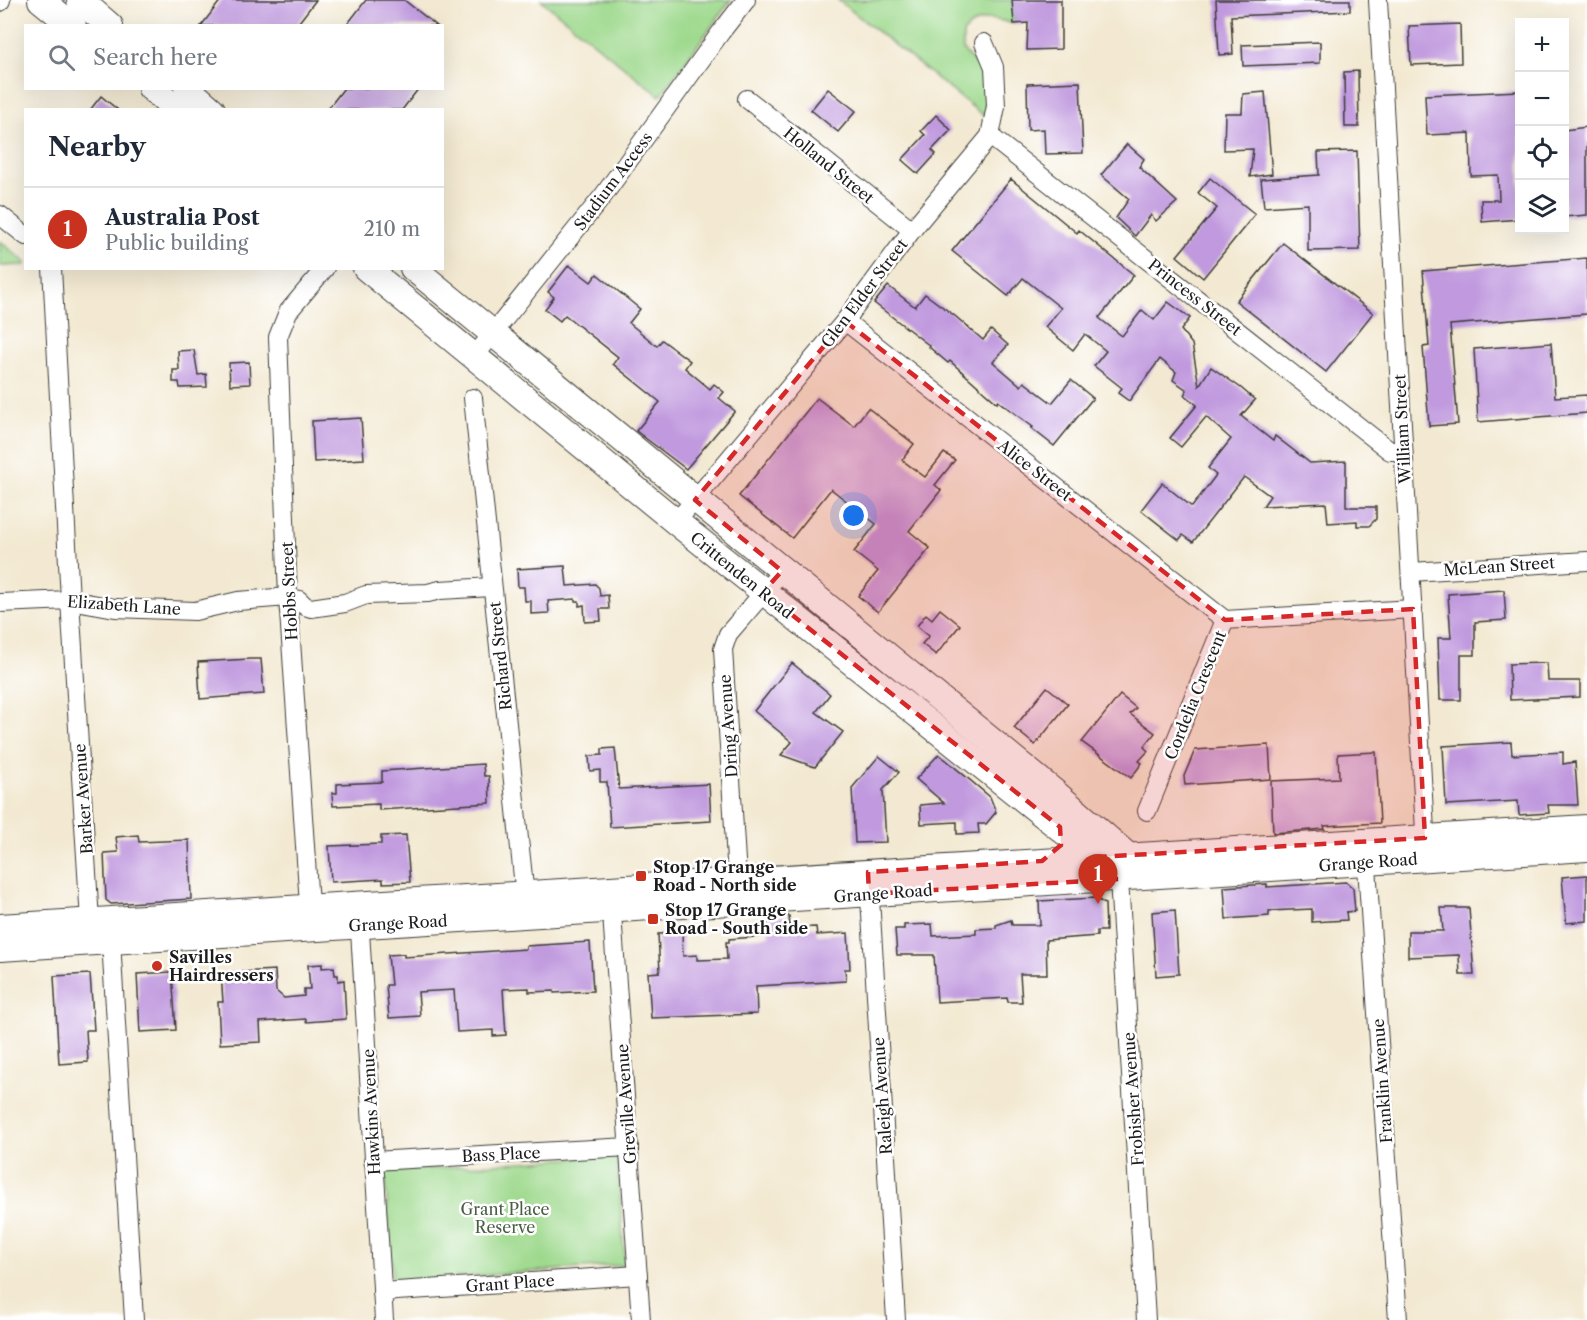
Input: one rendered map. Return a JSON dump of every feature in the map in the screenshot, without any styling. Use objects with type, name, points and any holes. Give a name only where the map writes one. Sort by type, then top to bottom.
[{"type":"main road","points":[[41,0],[71,24]]},
{"type":"main road","points":[[80,0],[108,24]]},
{"type":"main road","points":[[154,90],[176,108]]},
{"type":"main road","points":[[189,90],[210,108]]},
{"type":"main road","name":"Crittenden Road","points":[[368,270],[763,592],[1098,857]]},
{"type":"main road","name":"Crittenden Road","points":[[415,270],[1054,792],[1124,867]]},
{"type":"main road","points":[[1042,861],[1061,845],[1060,827]]},
{"type":"main road","name":"Grange Road","points":[[0,927],[90,921],[310,918],[525,905],[1426,848],[1587,828]]},
{"type":"main road","name":"Grange Road","points":[[1426,848],[1587,848]]},
{"type":"main road","name":"Grange Road","points":[[869,883],[1042,861],[1098,857],[1124,867]]},
{"type":"main road","name":"Grange Road","points":[[0,948],[111,941],[310,918]]},
{"type":"street","name":"Stadium Access","points":[[474,357],[603,196],[720,32],[746,0]]},
{"type":"street","name":"William Street","points":[[1378,0],[1426,848]]},
{"type":"street","name":"Glen Elder Street","points":[[676,522],[845,321],[912,230],[990,135],[996,106],[994,68],[984,43]]},
{"type":"street","name":"Holland Street","points":[[747,99],[912,230]]},
{"type":"street","name":"Princess Street","points":[[990,135],[1390,451],[1402,451]]},
{"type":"street","points":[[0,216],[24,234]]},
{"type":"street","name":"Barker Avenue","points":[[52,270],[90,921]]},
{"type":"street","name":"Hobbs Street","points":[[310,918],[288,597],[278,337],[288,312],[323,270]]},
{"type":"street","name":"Alice Street","points":[[845,321],[1225,620]]},
{"type":"street","name":"Richard Street","points":[[472,398],[525,905]]},
{"type":"street","name":"McLean Street","points":[[1411,572],[1587,561]]},
{"type":"street","name":"Dring Avenue","points":[[738,891],[723,649],[728,634],[782,571]]},
{"type":"street","name":"Elizabeth Lane","points":[[0,603],[70,600],[115,608],[195,611],[238,601],[288,597],[299,600],[311,608],[345,603],[366,595],[428,593],[440,590],[492,587]]},
{"type":"street","name":"Cordelia Crescent","points":[[1147,811],[1225,620],[1413,609]]},
{"type":"street","name":"Franklin Avenue","points":[[1366,852],[1398,1320]]},
{"type":"street","name":"Frobisher Avenue","points":[[1124,867],[1146,1320]]},
{"type":"street","name":"Raleigh Avenue","points":[[869,883],[896,1320]]},
{"type":"street","name":"Greville Avenue","points":[[611,899],[641,1320]]},
{"type":"street","name":"Hawkins Avenue","points":[[359,915],[384,1320]]},
{"type":"street","points":[[90,921],[111,941],[134,1320]]},
{"type":"street","name":"Bass Place","points":[[373,1161],[629,1147]]},
{"type":"street","name":"Grant Place","points":[[382,1292],[638,1275]]},
{"type":"highlighted area","points":[[845,321],[1225,620],[1413,609],[1425,838],[1098,857],[1119,879],[869,894],[868,872],[1042,861],[1061,845],[1060,827],[763,592],[782,571],[695,500]]},
{"type":"green space","points":[[541,0],[731,0],[660,96]]},
{"type":"green space","points":[[838,0],[1012,0],[1014,24],[999,20],[981,20],[963,33],[963,50],[982,73],[986,87],[984,116]]},
{"type":"green space","points":[[0,241],[24,261],[24,265],[0,266]]},
{"type":"green space","name":"Grant Place Reserve","points":[[617,1155],[625,1265],[393,1282],[385,1172]]},
{"type":"building","points":[[221,0],[316,0],[298,24],[203,24]]},
{"type":"building","points":[[366,0],[404,0],[434,24],[348,24]]},
{"type":"building","points":[[1012,0],[1061,0],[1061,49],[1027,50],[1028,23],[1014,24]]},
{"type":"building","points":[[1216,0],[1350,0],[1350,11],[1231,16],[1233,54],[1219,55]]},
{"type":"building","points":[[1460,24],[1461,63],[1411,65],[1409,26]]},
{"type":"building","points":[[1320,42],[1320,63],[1243,66],[1242,45]]},
{"type":"building","points":[[1358,71],[1359,127],[1345,127],[1344,72]]},
{"type":"building","points":[[1080,82],[1083,153],[1045,154],[1044,129],[1028,130],[1027,84]]},
{"type":"building","points":[[828,89],[856,111],[838,132],[811,110]]},
{"type":"building","points":[[342,90],[417,90],[404,108],[329,108]]},
{"type":"building","points":[[1515,91],[1515,219],[1482,222],[1481,200],[1499,200],[1498,175],[1471,176],[1470,133],[1427,135],[1425,95]]},
{"type":"building","points":[[1265,92],[1272,174],[1250,177],[1253,149],[1224,150],[1225,113],[1242,113],[1243,94]]},
{"type":"building","points":[[101,96],[116,108],[92,108]]},
{"type":"building","points":[[936,115],[951,130],[932,150],[936,154],[918,174],[902,160],[925,135],[921,131]]},
{"type":"building","points":[[1587,127],[1587,215],[1569,217],[1569,129]]},
{"type":"building","points":[[1127,144],[1144,159],[1139,167],[1177,202],[1156,221],[1151,215],[1135,236],[1116,218],[1129,199],[1101,175]]},
{"type":"building","points":[[1357,151],[1360,250],[1308,251],[1308,204],[1264,207],[1261,179],[1319,175],[1318,152]]},
{"type":"building","points":[[1210,178],[1255,214],[1203,278],[1177,256],[1217,208],[1198,193]]},
{"type":"building","points":[[1011,179],[1077,233],[1079,230],[1134,275],[1099,318],[1122,336],[1142,310],[1154,320],[1168,302],[1190,318],[1181,330],[1192,344],[1199,386],[1211,367],[1255,400],[1241,416],[1273,441],[1275,436],[1310,463],[1346,461],[1346,507],[1376,507],[1376,519],[1369,526],[1357,526],[1357,521],[1328,523],[1326,503],[1263,506],[1270,496],[1244,477],[1193,542],[1183,535],[1179,540],[1141,510],[1162,483],[1192,507],[1216,475],[1208,468],[1231,439],[1206,417],[1181,447],[1170,438],[1197,405],[1184,395],[1187,390],[1173,380],[1176,372],[1160,359],[1129,401],[1118,393],[1122,388],[1094,366],[1106,351],[1085,334],[1073,350],[1045,327],[1061,308],[1023,278],[1008,296],[952,251]]},
{"type":"building","points":[[1283,243],[1373,313],[1326,372],[1236,301]]},
{"type":"building","points":[[1587,258],[1587,314],[1450,325],[1458,424],[1429,426],[1423,347],[1429,346],[1423,271]]},
{"type":"building","points":[[569,265],[591,282],[597,274],[640,309],[629,323],[657,346],[662,340],[690,361],[685,368],[710,389],[714,384],[724,392],[719,398],[735,411],[686,469],[636,431],[660,402],[613,364],[618,357],[565,315],[560,321],[545,309],[554,297],[548,292]]},
{"type":"building","points":[[888,286],[915,307],[925,294],[983,340],[991,330],[1008,345],[993,362],[1021,386],[1024,382],[1052,403],[1071,380],[1093,398],[1054,446],[1031,428],[1033,427],[998,401],[997,403],[950,361],[948,363],[930,346],[874,303]]},
{"type":"building","points":[[1551,343],[1555,397],[1587,395],[1587,413],[1478,422],[1474,349]]},
{"type":"building","points":[[194,350],[198,375],[206,374],[207,387],[180,388],[179,382],[173,382],[173,370],[179,370],[178,351]]},
{"type":"building","points":[[249,362],[250,384],[230,385],[229,363]]},
{"type":"building","points":[[817,398],[854,426],[868,408],[914,444],[902,460],[925,477],[944,453],[955,460],[935,485],[941,490],[909,531],[930,548],[878,612],[858,596],[878,571],[854,552],[876,524],[831,489],[792,538],[739,496]]},
{"type":"building","points":[[361,418],[364,459],[314,462],[312,421]]},
{"type":"building","points":[[565,566],[567,586],[595,584],[599,588],[600,596],[608,595],[609,609],[600,609],[601,621],[585,622],[584,605],[579,606],[579,601],[575,599],[548,601],[549,613],[531,614],[531,601],[525,601],[524,587],[518,587],[517,569]]},
{"type":"building","points":[[1504,590],[1506,620],[1475,622],[1475,655],[1461,655],[1461,700],[1440,700],[1438,638],[1451,638],[1448,594]]},
{"type":"building","points":[[940,609],[960,625],[936,655],[922,644],[929,636],[917,626],[926,614],[932,619]]},
{"type":"building","points":[[261,659],[264,694],[200,699],[198,662]]},
{"type":"building","points":[[792,663],[830,694],[816,712],[843,732],[815,767],[781,755],[792,742],[754,711]]},
{"type":"building","points":[[1547,663],[1548,681],[1580,681],[1580,697],[1510,700],[1509,664]]},
{"type":"building","points":[[1047,687],[1068,704],[1035,745],[1014,728]]},
{"type":"building","points":[[1120,695],[1136,708],[1130,714],[1155,733],[1144,747],[1148,751],[1139,761],[1142,763],[1131,778],[1082,742]]},
{"type":"building","points":[[1511,742],[1512,755],[1563,752],[1563,764],[1575,762],[1578,805],[1548,805],[1549,813],[1519,815],[1518,801],[1446,805],[1443,746]]},
{"type":"building","points":[[1269,745],[1271,779],[1185,785],[1184,776],[1195,750]]},
{"type":"building","points":[[615,748],[619,789],[709,784],[711,821],[610,827],[607,782],[600,782],[600,770],[590,771],[589,756],[602,755],[602,749]]},
{"type":"building","points":[[1376,752],[1380,823],[1324,826],[1325,829],[1273,833],[1271,781],[1339,778],[1338,754]]},
{"type":"building","points":[[939,754],[990,797],[996,812],[986,824],[978,824],[979,833],[957,834],[957,822],[921,824],[920,805],[944,803],[916,779]]},
{"type":"building","points":[[879,756],[899,772],[883,790],[886,842],[855,843],[852,788]]},
{"type":"building","points":[[483,764],[484,776],[489,776],[490,803],[379,810],[379,804],[333,806],[332,793],[337,793],[337,784],[382,782],[382,771]]},
{"type":"building","points":[[138,835],[139,842],[189,840],[191,899],[111,904],[106,900],[104,853],[118,852],[116,837]]},
{"type":"building","points":[[406,835],[410,882],[383,883],[383,879],[331,882],[329,846],[381,844],[381,836]]},
{"type":"building","points":[[1587,875],[1587,921],[1566,923],[1562,877]]},
{"type":"building","points":[[1346,882],[1353,888],[1355,911],[1346,912],[1347,920],[1312,922],[1312,909],[1269,911],[1269,916],[1226,919],[1224,887]]},
{"type":"building","points":[[1095,898],[1105,904],[1106,931],[1097,931],[1097,936],[1046,940],[1047,974],[1020,974],[1022,1002],[1008,1002],[1007,998],[937,1002],[934,955],[897,955],[895,929],[904,929],[904,925],[932,924],[933,936],[976,934],[976,929],[996,928],[996,925],[1011,920],[1012,925],[1040,924],[1039,901]]},
{"type":"building","points":[[1441,908],[1469,908],[1474,975],[1460,975],[1459,955],[1408,957],[1408,931],[1443,931]]},
{"type":"building","points":[[1175,910],[1179,974],[1156,976],[1152,912]]},
{"type":"building","points":[[789,916],[790,928],[816,927],[817,935],[848,933],[850,969],[845,969],[846,981],[756,986],[757,1014],[651,1018],[648,973],[660,972],[658,934],[682,933],[683,956],[697,955],[697,960],[727,959],[726,942],[729,942],[729,939],[769,936],[767,918]]},
{"type":"building","points":[[590,942],[593,991],[554,993],[554,991],[529,992],[529,988],[503,989],[506,1035],[493,1036],[493,1030],[457,1032],[454,990],[418,992],[420,1016],[389,1018],[386,985],[391,985],[388,955],[404,954],[404,957],[526,949],[526,946]]},
{"type":"building","points":[[322,964],[322,968],[334,967],[338,981],[344,980],[346,1019],[260,1022],[261,1042],[220,1044],[218,1002],[223,1002],[221,973],[275,970],[276,991],[284,998],[304,996],[304,989],[310,989],[308,965]]},
{"type":"building","points":[[172,972],[176,1030],[140,1032],[137,974]]},
{"type":"building","points":[[90,974],[94,1030],[86,1030],[88,1062],[59,1064],[54,976]]},
{"type":"place","name":"Stop 17 Grange Road - North side","points":[[641,876]]},
{"type":"place","name":"Australia Post","points":[[1098,904]]},
{"type":"place","name":"Stop 17 Grange Road - South side","points":[[653,919]]},
{"type":"place","name":"Savilles Hairdressers","points":[[157,966]]}]
